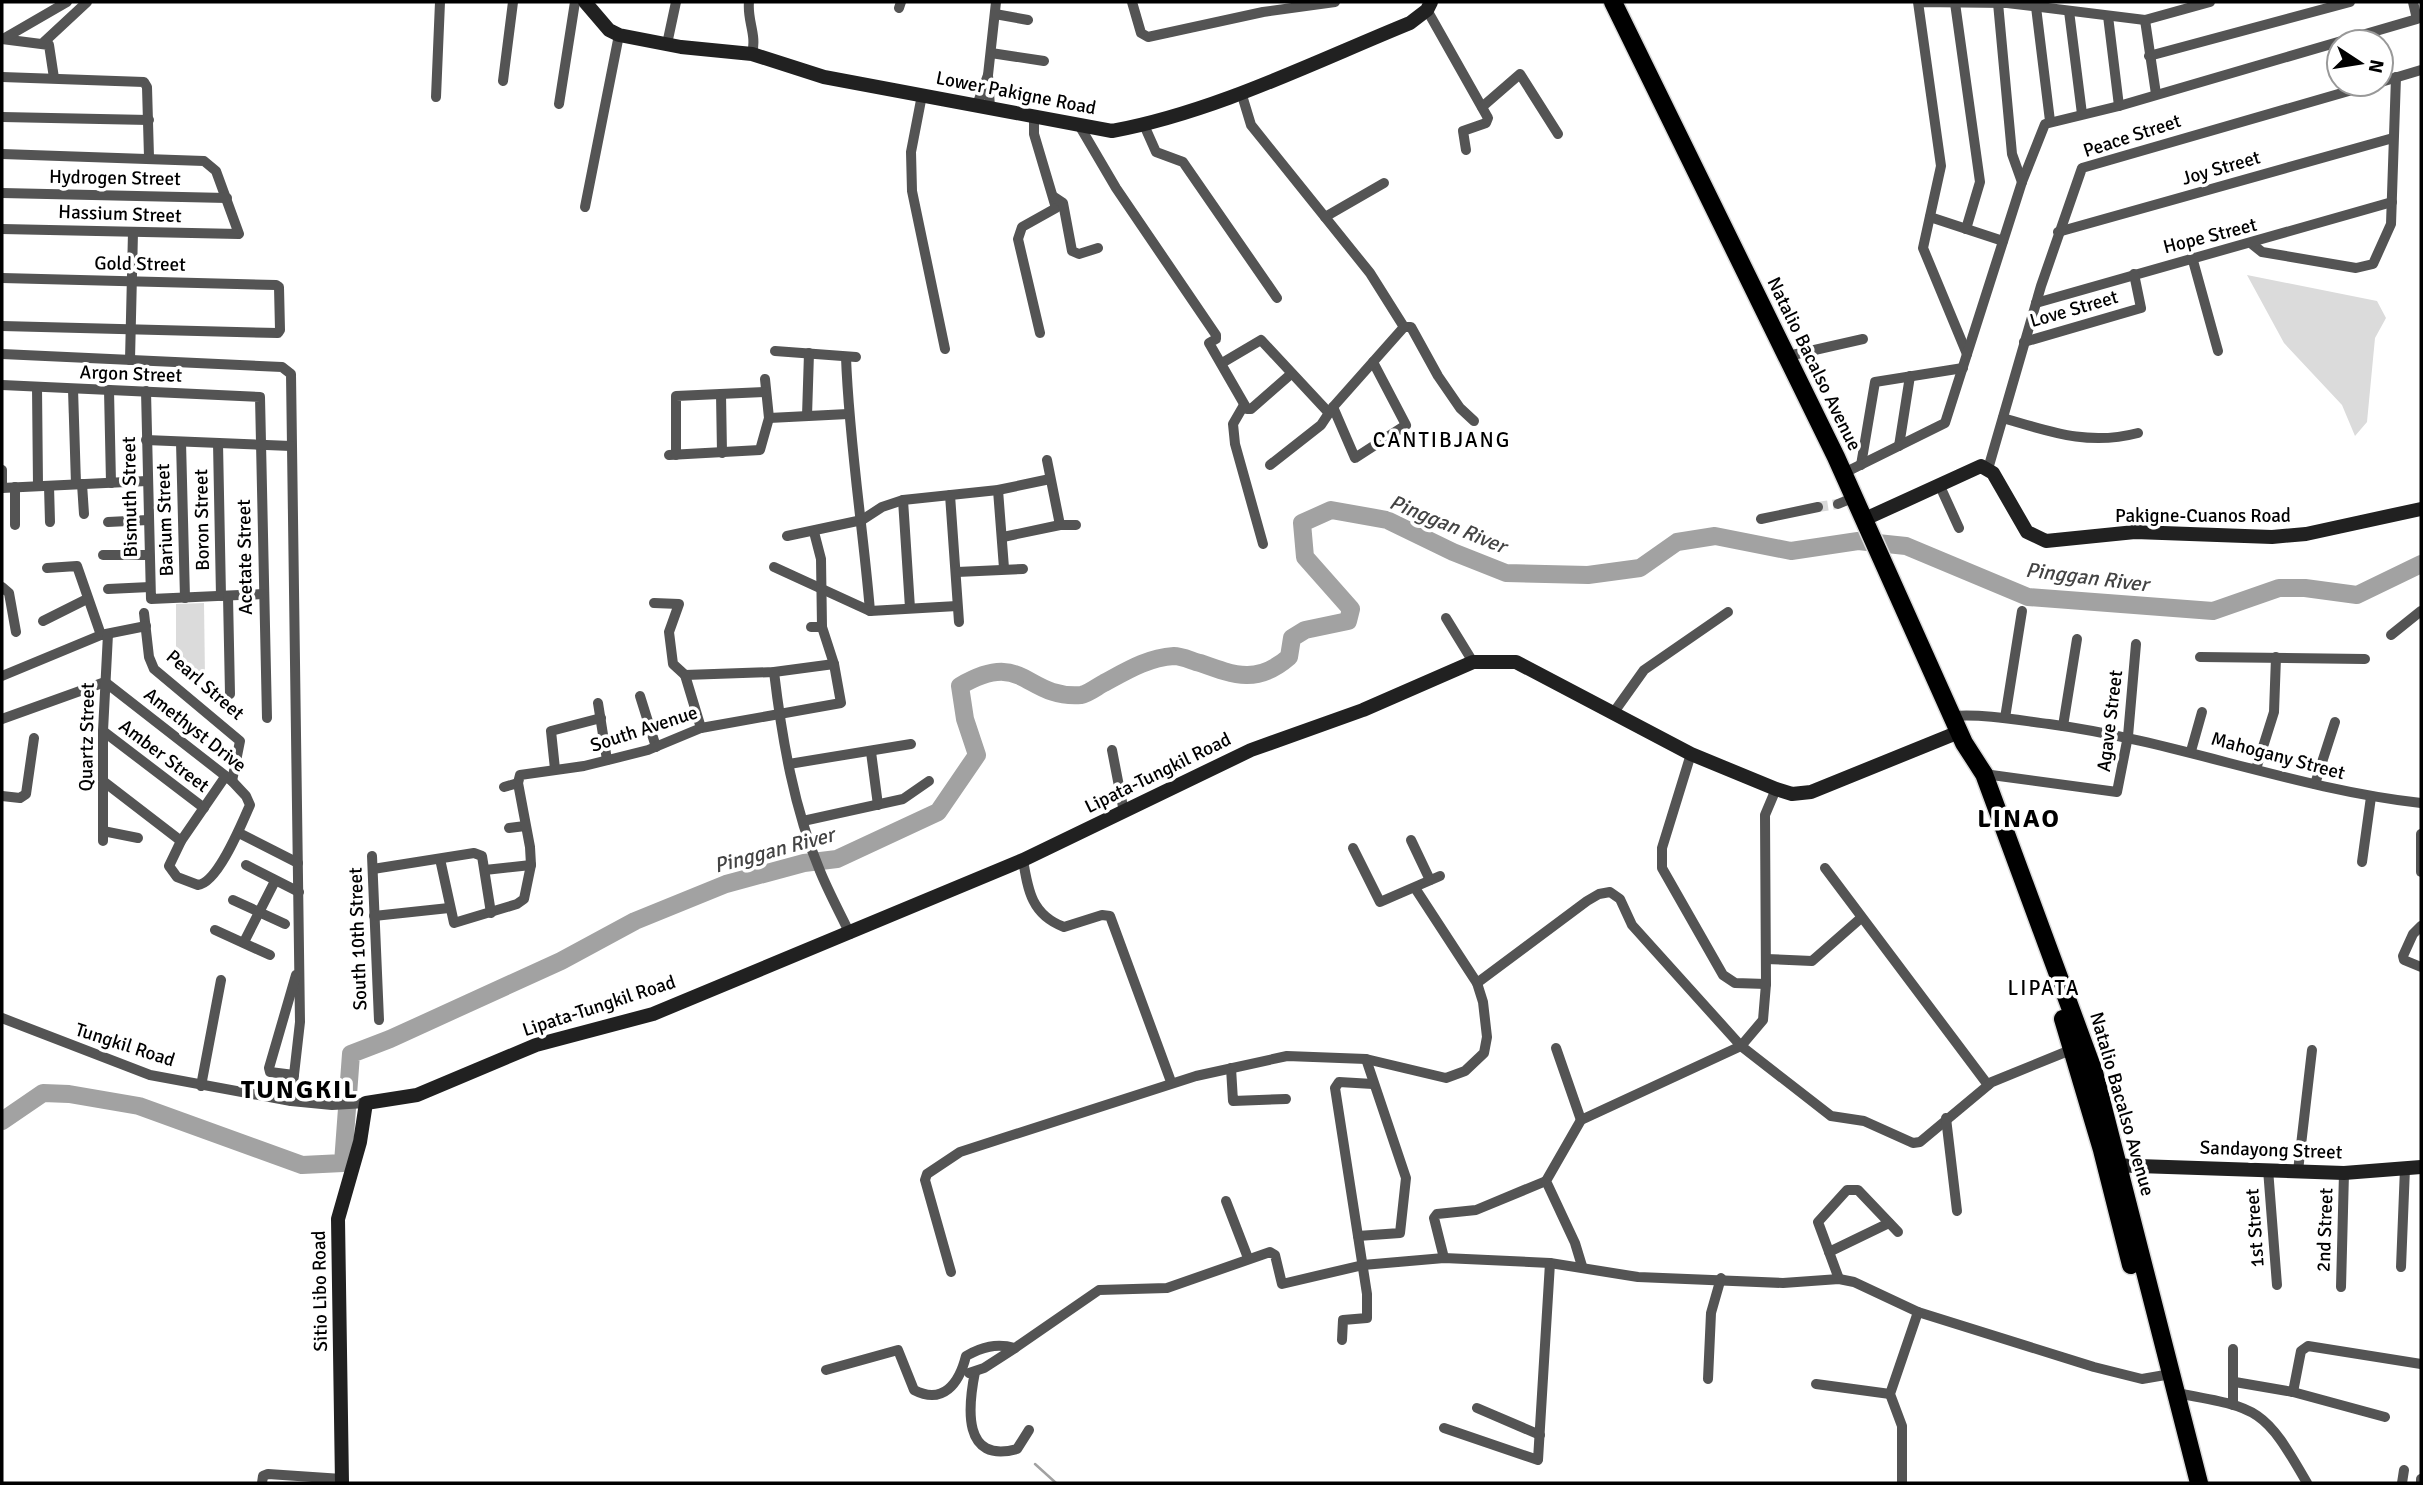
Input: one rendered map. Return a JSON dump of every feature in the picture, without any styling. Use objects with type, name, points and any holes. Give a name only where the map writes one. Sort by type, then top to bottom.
[{"type":"highway","name":"Natalio Bacalso Avenue","points":[[1619,3],[1844,474],[1846,500],[1868,525],[1956,724],[1967,750],[1967,762],[2113,1164]]},
{"type":"highway","name":"Natalio Bacalso Avenue","points":[[1967,750],[1977,759],[1984,774],[2086,1046],[2166,1375],[2188,1483]]},
{"type":"highway","name":"Natalio Bacalso Avenue","points":[[2166,1375],[2176,1393],[2199,1483]]},
{"type":"street","points":[[2,39],[68,2]]},
{"type":"street","points":[[44,42],[87,2]]},
{"type":"street","points":[[436,97],[440,2]]},
{"type":"street","points":[[503,81],[513,2]]},
{"type":"street","points":[[559,104],[575,2]]},
{"type":"street","points":[[585,2],[609,30],[619,35],[585,207]]},
{"type":"street","points":[[667,44],[676,2]]},
{"type":"street","points":[[749,2],[748,12],[754,27],[752,54]]},
{"type":"street","points":[[984,106],[996,2]]},
{"type":"street","points":[[1132,2],[1141,33],[1148,37],[1263,12],[1335,2]]},
{"type":"street","points":[[1967,354],[1923,248],[1941,166],[1919,2],[2056,6],[2069,11],[2145,20],[2210,2]]},
{"type":"street","points":[[2172,13],[2183,2]]},
{"type":"street","points":[[2149,56],[2350,2]]},
{"type":"street","points":[[1844,474],[1945,423],[2022,182],[2041,129],[2050,121],[2119,106],[2417,19],[2413,2]]},
{"type":"street","points":[[1955,3],[1980,182],[1966,229]]},
{"type":"street","points":[[2004,3],[2012,154],[2022,182]]},
{"type":"street","points":[[1429,6],[1487,121],[1463,131],[1466,150]]},
{"type":"street","name":"Lower Pakigne Road","points":[[619,35],[667,44],[752,54],[824,77],[1112,131],[1144,125],[1241,92],[1410,23],[1429,6]]},
{"type":"street","points":[[2036,7],[2050,121]]},
{"type":"street","points":[[2069,11],[2082,114]]},
{"type":"street","points":[[995,14],[1028,20]]},
{"type":"street","points":[[2108,16],[2119,106]]},
{"type":"street","points":[[2145,20],[2156,94]]},
{"type":"street","points":[[2,39],[44,42],[52,49],[54,78]]},
{"type":"street","points":[[991,53],[1044,61]]},
{"type":"street","points":[[2252,244],[2262,252],[2356,268],[2372,264],[2391,224],[2396,77],[2421,70]]},
{"type":"street","points":[[1482,107],[1520,74],[1558,134]]},
{"type":"street","points":[[2,77],[144,82],[149,120],[149,157]]},
{"type":"street","points":[[1241,92],[1251,125],[1370,273],[1404,327]]},
{"type":"street","points":[[922,95],[911,152],[912,191],[945,349]]},
{"type":"street","name":"Peace Street","points":[[1988,469],[2058,232],[2084,166],[2325,98]]},
{"type":"street","points":[[1034,116],[1034,134],[1054,197],[1055,210],[1022,227],[1018,239],[1040,333]]},
{"type":"street","points":[[2,117],[149,120]]},
{"type":"street","points":[[1079,125],[1116,188],[1216,335],[1216,339],[1209,343],[1244,405],[1251,409],[1291,374]]},
{"type":"street","points":[[1144,125],[1156,152],[1183,162],[1278,298]]},
{"type":"street","name":"Joy Street","points":[[2058,232],[2393,138]]},
{"type":"street","points":[[2,154],[149,157],[204,162],[216,171],[227,198]]},
{"type":"street","points":[[1325,217],[1384,183]]},
{"type":"street","name":"Hydrogen Street","points":[[2,193],[227,198]]},
{"type":"street","points":[[1054,197],[1063,203],[1072,251],[1079,254],[1098,248]]},
{"type":"street","name":"Hassium Street","points":[[2,229],[236,236],[239,232],[227,198]]},
{"type":"street","name":"Hope Street","points":[[2036,303],[2192,257],[2252,244],[2392,202]]},
{"type":"street","points":[[1930,217],[2003,241]]},
{"type":"street","points":[[130,360],[133,232]]},
{"type":"street","points":[[2192,257],[2218,351]]},
{"type":"street","name":"Love Street","points":[[2024,342],[2141,308],[2134,274]]},
{"type":"street","name":"Gold Street","points":[[2,278],[279,287],[278,333],[131,329]]},
{"type":"street","points":[[2,326],[131,329]]},
{"type":"street","points":[[1270,466],[1321,425],[1404,327],[1411,327],[1438,376],[1460,408],[1474,421]]},
{"type":"street","points":[[1788,356],[1863,339]]},
{"type":"street","points":[[1222,363],[1261,340],[1291,374],[1331,410],[1355,458],[1406,425],[1373,362]]},
{"type":"street","points":[[775,351],[851,357],[848,414],[862,520],[870,611]]},
{"type":"street","points":[[807,416],[808,353]]},
{"type":"street","points":[[2,354],[285,368],[291,378],[300,964],[300,1022],[291,1101]]},
{"type":"street","points":[[1861,465],[1875,382],[1963,368]]},
{"type":"street","points":[[1899,446],[1910,376]]},
{"type":"street","points":[[765,379],[769,418],[760,450],[673,455],[674,399],[678,396],[765,391]]},
{"type":"street","name":"Argon Street","points":[[2,385],[258,397]]},
{"type":"street","points":[[37,387],[38,486]]},
{"type":"street","points":[[73,389],[79,484],[84,514]]},
{"type":"street","points":[[109,390],[111,482]]},
{"type":"street","name":"Bismuth Street","points":[[146,391],[152,600],[185,598]]},
{"type":"street","points":[[721,394],[722,453]]},
{"type":"street","name":"Acetate Street","points":[[258,397],[262,399],[267,718]]},
{"type":"street","points":[[1244,405],[1233,424],[1235,444],[1263,544]]},
{"type":"street","points":[[769,418],[848,414]]},
{"type":"street","points":[[2003,418],[2059,434],[2103,440],[2138,433]]},
{"type":"street","points":[[146,440],[291,446]]},
{"type":"street","name":"Barium Street","points":[[181,442],[185,598]]},
{"type":"street","name":"Boron Street","points":[[218,443],[230,694]]},
{"type":"street","points":[[1047,460],[1060,525]]},
{"type":"street","points":[[1868,525],[1939,484],[1978,466],[1988,469]]},
{"type":"street","name":"Pakigne-Cuanos Road","points":[[1988,469],[2027,532],[2046,541],[2135,531],[2272,537],[2306,534],[2421,509]]},
{"type":"street","points":[[2,470],[2,488],[147,481]]},
{"type":"street","points":[[787,536],[862,520],[881,507],[903,500],[998,490],[1050,479]]},
{"type":"street","points":[[1939,484],[1959,528]]},
{"type":"street","points":[[49,486],[50,523]]},
{"type":"street","points":[[15,487],[15,525]]},
{"type":"street","points":[[998,490],[1004,568]]},
{"type":"street","points":[[950,495],[959,622]]},
{"type":"street","points":[[903,500],[910,608]]},
{"type":"street","points":[[1761,519],[1818,508]]},
{"type":"street","points":[[108,522],[148,520]]},
{"type":"street","points":[[1003,537],[1060,525],[1076,525]]},
{"type":"street","points":[[685,675],[774,672],[834,664],[822,627],[821,559],[814,532]]},
{"type":"street","points":[[103,555],[149,555]]},
{"type":"street","points":[[47,568],[77,566],[87,599],[105,634]]},
{"type":"street","points":[[774,567],[823,592],[870,611],[957,606]]},
{"type":"street","points":[[957,572],[1023,569]]},
{"type":"street","points":[[108,589],[150,587]]},
{"type":"street","points":[[5,590],[16,632]]},
{"type":"street","points":[[185,598],[263,594]]},
{"type":"street","points":[[43,621],[87,599]]},
{"type":"street","points":[[654,603],[679,604],[669,632],[673,664],[685,675],[701,728]]},
{"type":"street","points":[[2005,718],[2022,611]]},
{"type":"street","points":[[2391,635],[2421,611]]},
{"type":"street","points":[[1614,712],[1644,670],[1728,612]]},
{"type":"street","name":"Pearl Street","points":[[144,613],[149,657],[155,669],[240,741],[229,779]]},
{"type":"street","points":[[1446,618],[1473,662]]},
{"type":"street","points":[[2,676],[105,634],[146,626]]},
{"type":"street","points":[[810,627],[822,627]]},
{"type":"street","name":"Quartz Street","points":[[105,634],[103,836],[138,838]]},
{"type":"street","points":[[2063,726],[2077,639]]},
{"type":"street","name":"Agave Street","points":[[1984,774],[2117,792],[2128,736],[2136,644]]},
{"type":"street","points":[[2200,657],[2365,660]]},
{"type":"street","points":[[2256,769],[2274,712],[2276,657]]},
{"type":"street","name":"Lipata-Tungkil Road","points":[[363,1103],[417,1095],[536,1045],[653,1014],[736,977],[850,934],[1023,860],[1251,750],[1363,710],[1473,662],[1516,662],[1691,754],[1792,794],[1811,792],[1956,724]]},
{"type":"street","name":"South Avenue","points":[[518,783],[520,775],[523,774],[607,761],[656,747],[701,728],[841,703],[834,664]]},
{"type":"street","points":[[774,672],[779,715],[803,821],[819,869],[850,934]]},
{"type":"street","points":[[2,719],[106,682]]},
{"type":"street","name":"Amethyst Drive","points":[[106,682],[229,779],[246,796],[250,805],[239,833],[205,885],[198,886],[177,877],[169,866],[181,841]]},
{"type":"street","points":[[640,696],[656,747]]},
{"type":"street","points":[[598,703],[607,761]]},
{"type":"street","points":[[2191,751],[2202,712]]},
{"type":"street","points":[[555,769],[551,731],[601,718]]},
{"type":"street","name":"Mahogany Street","points":[[1956,724],[2005,718],[2128,736],[2315,785],[2371,797],[2421,803]]},
{"type":"street","points":[[2315,785],[2335,722]]},
{"type":"street","name":"Amber Street","points":[[103,732],[204,808]]},
{"type":"street","points":[[2,796],[20,799],[26,794],[34,738]]},
{"type":"street","points":[[789,764],[911,744]]},
{"type":"street","points":[[1112,750],[1124,812]]},
{"type":"street","points":[[871,752],[878,805]]},
{"type":"street","points":[[1691,754],[1662,848],[1662,868],[1723,975],[1735,983],[1766,984]]},
{"type":"street","points":[[103,781],[181,841],[229,779]]},
{"type":"street","points":[[803,821],[903,799],[929,781]]},
{"type":"street","points":[[440,859],[454,923],[491,914],[524,899],[531,865],[526,826],[518,783],[504,786]]},
{"type":"street","points":[[1444,1258],[1434,1218],[1437,1214],[1476,1210],[1546,1181],[1581,1120],[1741,1046],[1763,1020],[1766,984],[1765,815],[1776,789]]},
{"type":"street","points":[[2362,862],[2371,797]]},
{"type":"street","points":[[509,828],[526,826]]},
{"type":"street","points":[[239,833],[298,863]]},
{"type":"street","points":[[2421,834],[2421,872]]},
{"type":"street","points":[[1353,848],[1380,902],[1435,878],[1411,840]]},
{"type":"street","points":[[373,869],[474,853],[482,856],[491,914]]},
{"type":"street","name":"South 10th Street","points":[[372,856],[379,1020]]},
{"type":"street","points":[[1023,860],[1030,897],[1044,918],[1064,927],[1102,915],[1110,916],[1170,1079]]},
{"type":"street","points":[[246,865],[299,892]]},
{"type":"street","points":[[485,870],[531,865]]},
{"type":"street","points":[[1825,868],[1988,1084]]},
{"type":"street","points":[[244,943],[275,881]]},
{"type":"street","points":[[951,1272],[925,1183],[927,1174],[960,1152],[1184,1080],[1287,1056],[1366,1059],[1446,1078],[1465,1071],[1484,1053],[1487,1037],[1477,983],[1415,888]]},
{"type":"street","points":[[1477,983],[1587,901],[1599,894],[1610,892],[1620,899],[1632,925],[1741,1046],[1831,1116],[1864,1121],[1916,1143],[1988,1084],[2073,1049]]},
{"type":"street","points":[[233,900],[285,924]]},
{"type":"street","points":[[374,916],[449,908]]},
{"type":"street","points":[[1766,959],[1812,961],[1861,918]]},
{"type":"street","points":[[2421,926],[2413,934],[2403,956],[2404,960],[2421,967]]},
{"type":"street","points":[[215,930],[270,955]]},
{"type":"street","points":[[294,1075],[270,1072],[269,1068],[300,964]]},
{"type":"street","points":[[201,1086],[221,981]]},
{"type":"street","name":"Tungkil Road","points":[[2,1018],[121,1066],[201,1086],[291,1101],[332,1105],[363,1103]]},
{"type":"street","points":[[1556,1048],[1581,1120]]},
{"type":"street","points":[[2298,1171],[2312,1050]]},
{"type":"street","points":[[1358,1236],[1398,1234],[1403,1227],[1406,1178],[1366,1059]]},
{"type":"street","points":[[1231,1069],[1233,1101],[1286,1099]]},
{"type":"street","points":[[1342,1340],[1343,1320],[1367,1318],[1363,1265],[1335,1088],[1339,1082],[1373,1084]]},
{"type":"street","name":"Sitio Libo Road","points":[[342,1481],[338,1219],[360,1142],[363,1103]]},
{"type":"street","points":[[1946,1118],[1957,1211]]},
{"type":"street","name":"Sandayong Street","points":[[2113,1164],[2344,1173],[2421,1167]]},
{"type":"street","points":[[2401,1267],[2405,1168]]},
{"type":"street","name":"1st Street","points":[[2268,1169],[2277,1284]]},
{"type":"street","name":"2nd Street","points":[[2341,1287],[2344,1173]]},
{"type":"street","points":[[1546,1181],[1575,1243],[1582,1266]]},
{"type":"street","points":[[1839,1279],[1819,1219],[1847,1190],[1858,1190],[1898,1232]]},
{"type":"street","points":[[1226,1201],[1248,1258]]},
{"type":"street","points":[[1829,1252],[1889,1223]]},
{"type":"street","points":[[962,1375],[975,1372],[1015,1348],[1099,1290],[1167,1288],[1248,1258],[1273,1253],[1282,1284],[1363,1265],[1444,1258],[1582,1266],[1638,1277],[1721,1278],[1783,1283],[1839,1279],[1853,1282],[1918,1312],[2094,1367],[2143,1379],[2166,1375]]},
{"type":"street","points":[[1444,1428],[1538,1460],[1550,1263]]},
{"type":"street","points":[[1708,1379],[1711,1313],[1721,1278]]},
{"type":"street","points":[[1902,1483],[1902,1426],[1890,1394],[1918,1312]]},
{"type":"street","points":[[826,1370],[898,1350],[914,1390],[932,1397],[945,1394],[962,1375],[966,1356],[979,1348],[1001,1344],[1015,1348]]},
{"type":"street","points":[[2293,1392],[2301,1351],[2308,1346],[2421,1364]]},
{"type":"street","points":[[2233,1349],[2233,1405]]},
{"type":"street","points":[[975,1372],[968,1408],[975,1438],[986,1449],[1003,1453],[1017,1449],[1029,1430]]},
{"type":"street","points":[[2235,1382],[2293,1392],[2385,1417]]},
{"type":"street","points":[[1816,1384],[1890,1394]]},
{"type":"street","points":[[2176,1393],[2250,1409],[2272,1425],[2307,1483]]},
{"type":"street","points":[[1477,1408],[1540,1434]]},
{"type":"street","points":[[2402,1483],[2403,1470]]},
{"type":"street","points":[[262,1483],[263,1476],[268,1475],[342,1481]]},
{"type":"shaded area","points":[[2247,275],[2377,301],[2386,318],[2375,338],[2367,422],[2355,436],[2342,405],[2284,343]]},
{"type":"shaded area","points":[[204,603],[205,678],[176,653],[176,604]]},
{"type":"waterway","name":"Pinggan River","points":[[2,1121],[43,1093],[69,1094],[139,1106],[302,1165],[343,1163],[351,1054],[561,961],[635,921],[726,884],[804,863],[837,859],[938,812],[977,755],[965,719],[960,686],[982,676],[998,672],[1012,673],[1047,690],[1081,695],[1138,665],[1174,656],[1236,674],[1257,674],[1278,666],[1289,657],[1292,638],[1305,630],[1348,621],[1351,609],[1305,557],[1302,523],[1331,510],[1387,520],[1453,552],[1506,573],[1588,575],[1640,568],[1677,542],[1715,536],[1791,551],[1858,541],[1906,546],[2028,597],[2213,611],[2279,588],[2305,588],[2357,595],[2421,564]]},
{"type":"waterway","points":[[1035,1464],[1056,1483]]},
{"type":"tunnel","points":[[1818,507],[1838,504]]},
{"type":"district","name":"CANTIBJANG","points":[[1442,440]]},
{"type":"district","name":"LINAO","points":[[2019,819]]},
{"type":"district","name":"LIPATA","points":[[2044,988]]},
{"type":"district","name":"TUNGKIL","points":[[300,1090]]}]
